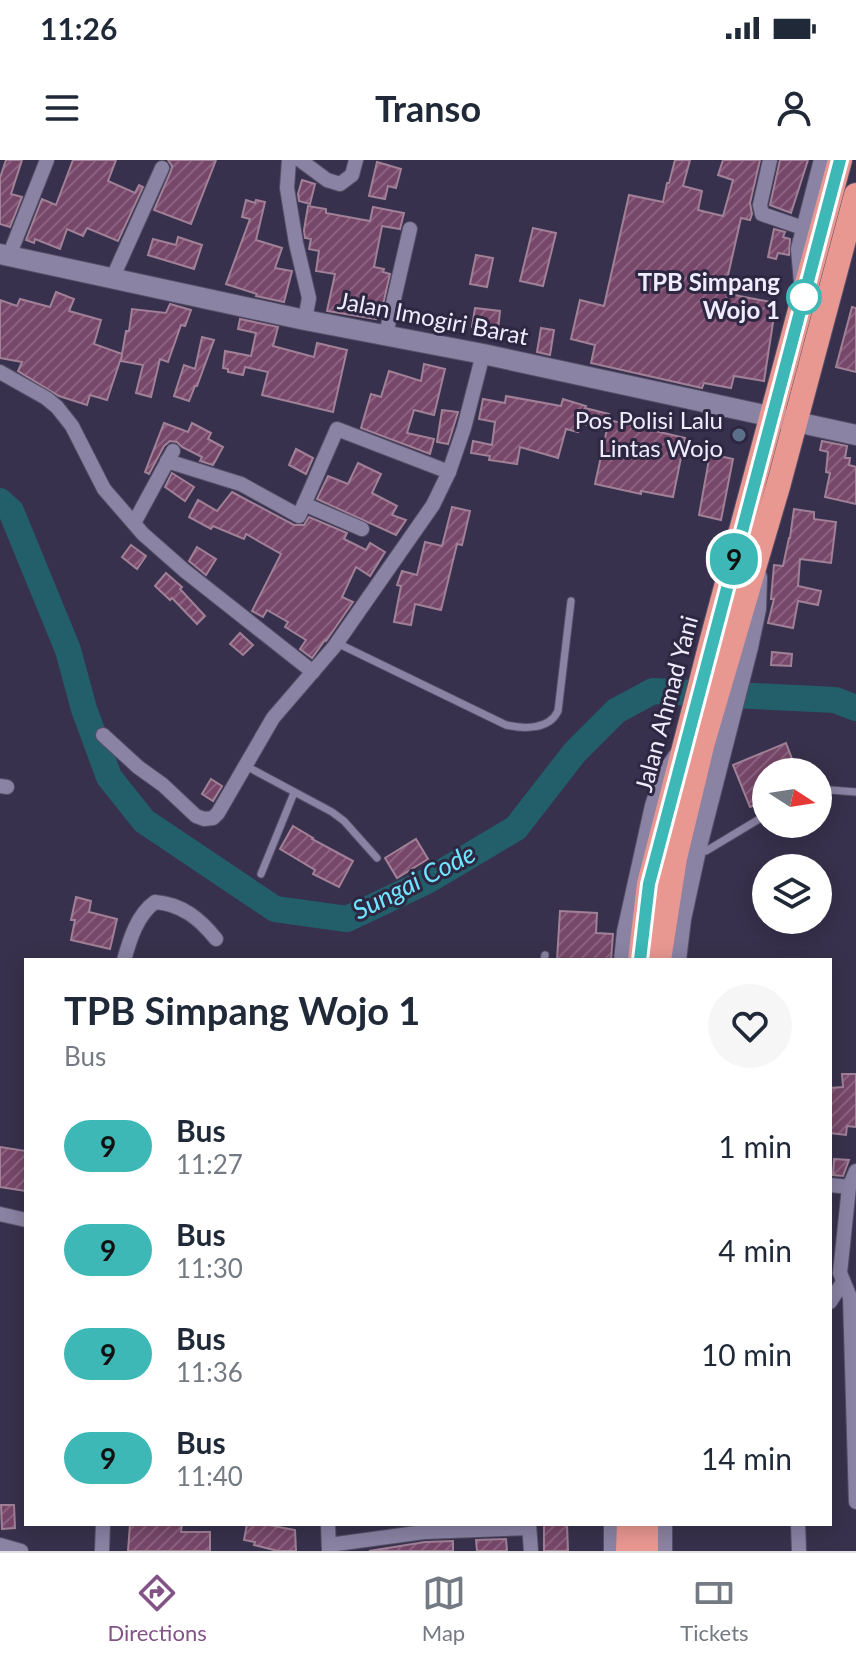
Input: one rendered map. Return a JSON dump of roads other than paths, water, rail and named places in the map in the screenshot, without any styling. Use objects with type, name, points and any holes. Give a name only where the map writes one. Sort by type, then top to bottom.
[{"type":"highway","name":"Jalan Ahmad Yani","points":[[730,645],[771,417],[840,160]]},
{"type":"highway","name":"Jalan Ahmad Yani","points":[[640,958],[649,884],[700,742],[848,258],[856,195]]},
{"type":"highway","name":"Jalan Ahmad Yani","points":[[659,958],[675,858],[700,742]]},
{"type":"highway","points":[[628,1551],[629,1526]]},
{"type":"highway","points":[[646,1526],[646,1551]]},
{"type":"main road","points":[[805,294],[801,249],[824,160]]},
{"type":"main road","name":"Jalan Imogiri Barat","points":[[5,255],[856,435]]},
{"type":"main road","points":[[676,958],[696,850],[700,742],[730,645]]},
{"type":"main road","points":[[624,958],[627,932],[664,778],[700,742]]},
{"type":"main road","points":[[614,1526],[614,1551]]},
{"type":"main road","points":[[662,1526],[662,1551]]},
{"type":"street","points":[[5,255],[47,160]]},
{"type":"street","points":[[289,160],[287,188],[309,298],[305,320]]},
{"type":"street","points":[[300,160],[327,180],[340,184],[352,175],[356,160]]},
{"type":"street","points":[[770,160],[764,178],[760,205],[762,214],[806,229]]},
{"type":"street","points":[[113,277],[162,168]]},
{"type":"street","points":[[386,334],[410,229]]},
{"type":"street","points":[[103,735],[196,816],[213,818],[218,813],[273,718],[337,643],[433,505],[449,472],[464,428],[483,354]]},
{"type":"street","points":[[0,372],[57,407],[72,426],[104,489],[143,534],[313,672]]},
{"type":"street","points":[[134,523],[170,456],[241,484],[299,516],[337,429],[449,472]]},
{"type":"street","points":[[304,504],[362,529]]},
{"type":"street","points":[[125,958],[137,924],[146,909],[155,902],[178,907],[196,917],[216,939]]},
{"type":"street","points":[[856,1171],[849,1187],[840,1273],[850,1297],[856,1502]]},
{"type":"street","points":[[832,1185],[849,1187]]},
{"type":"street","points":[[0,1214],[24,1220]]},
{"type":"street","points":[[832,1299],[843,1282]]},
{"type":"street","points":[[102,1551],[103,1526]]},
{"type":"street","points":[[328,1526],[329,1548],[424,1532],[529,1526],[531,1551]]},
{"type":"street","points":[[798,1526],[799,1551]]},
{"type":"street","points":[[0,1545],[21,1551]]},
{"type":"lane","points":[[337,643],[506,725],[546,725],[558,711],[571,601]]},
{"type":"lane","points":[[245,766],[332,812],[377,858]]},
{"type":"lane","points":[[832,790],[856,792]]},
{"type":"lane","points":[[261,874],[294,793]]},
{"type":"lane","points":[[696,850],[708,850],[752,823]]},
{"type":"waterway","name":"Sungai Code","points":[[0,501],[11,511],[68,650],[84,709],[109,777],[144,821],[275,909],[347,919],[427,881],[516,828],[575,752],[616,711],[653,691],[835,700],[856,708]]},
{"type":"place","name":"TPB Simpang Wojo 1","points":[[804,297]]},
{"type":"place","name":"Pos Polisi Lalu Lintas Wojo","points":[[739,435]]}]
